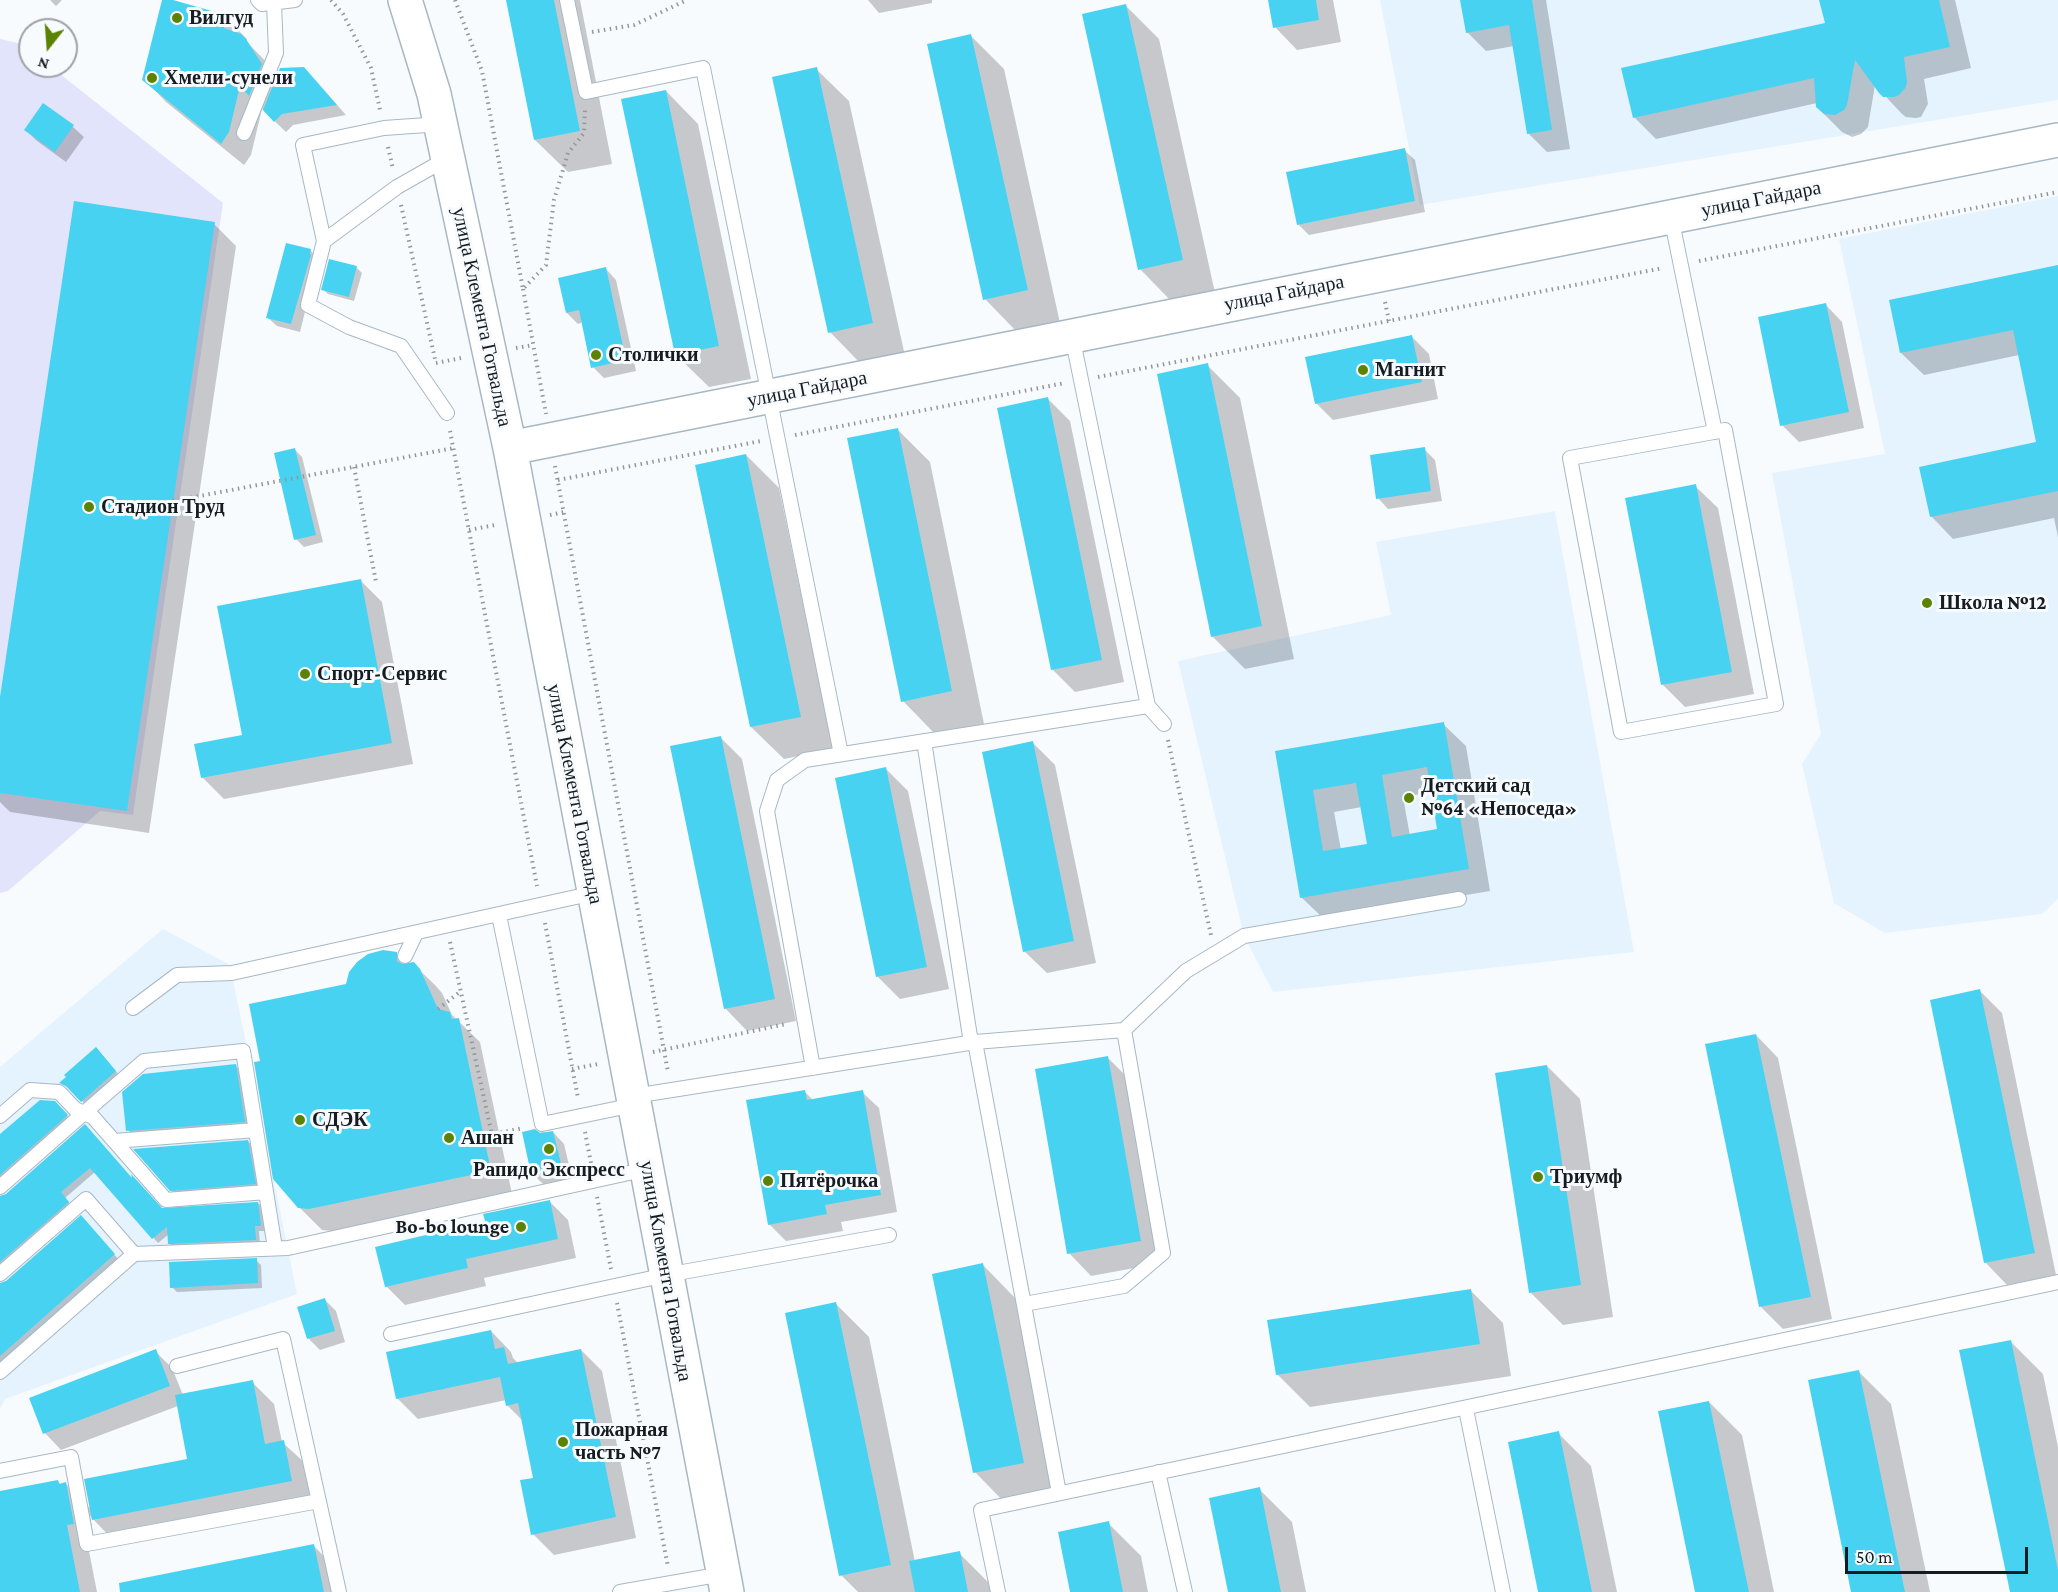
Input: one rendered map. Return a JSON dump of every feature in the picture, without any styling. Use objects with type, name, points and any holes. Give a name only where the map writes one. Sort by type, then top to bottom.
[{"type":"street","name":"улица Клемента Готвальда","points":[[405,0],[434,94],[510,448],[725,1583]]},
{"type":"street","name":"улица Гайдара","points":[[510,448],[2058,140]]},
{"type":"lane","points":[[258,0],[262,4],[295,0]]},
{"type":"lane","points":[[567,0],[586,92],[703,68],[841,754]]},
{"type":"lane","points":[[244,133],[276,52],[274,3]]},
{"type":"lane","points":[[441,124],[384,128],[303,145],[324,241],[308,305],[349,327],[401,346],[447,413]]},
{"type":"lane","points":[[324,241],[397,187],[448,158]]},
{"type":"lane","points":[[1671,217],[1714,432]]},
{"type":"lane","points":[[1072,336],[1148,706],[1164,724]]},
{"type":"lane","points":[[1725,430],[1776,704],[1621,732],[1570,458],[1714,432],[1725,430]]},
{"type":"lane","points":[[813,1068],[767,811],[777,780],[805,760],[1148,706]]},
{"type":"lane","points":[[924,741],[973,1043],[1059,1493]]},
{"type":"lane","points":[[133,1008],[177,975],[232,973],[594,893]]},
{"type":"lane","points":[[499,915],[542,1124],[671,1090],[973,1043],[1124,1030],[1186,971],[1244,936],[1459,899]]},
{"type":"lane","points":[[405,956],[417,933]]},
{"type":"lane","points":[[1024,1304],[1124,1286],[1163,1254],[1124,1030]]},
{"type":"lane","points":[[0,1187],[144,1061],[243,1051],[275,1248]]},
{"type":"lane","points":[[0,1116],[30,1090],[59,1092],[75,1109],[93,1117],[166,1200],[266,1192]]},
{"type":"lane","points":[[114,1141],[256,1130]]},
{"type":"lane","points":[[0,1372],[134,1254],[300,1245],[647,1168]]},
{"type":"lane","points":[[0,1274],[86,1199],[134,1254]]},
{"type":"lane","points":[[392,1334],[666,1275],[889,1235]]},
{"type":"lane","points":[[998,1592],[981,1510],[2058,1282]]},
{"type":"lane","points":[[177,1366],[283,1339],[339,1592]]},
{"type":"lane","points":[[1466,1409],[1503,1592]]},
{"type":"lane","points":[[0,1471],[71,1457],[87,1544],[319,1501]]},
{"type":"lane","points":[[1158,1472],[1185,1592]]},
{"type":"lane","points":[[620,1592],[671,1583],[725,1583]]},
{"type":"path","points":[[331,0],[343,14],[372,68],[447,413],[671,1583]]},
{"type":"path","points":[[455,0],[482,71],[671,1090]]},
{"type":"path","points":[[574,35],[634,25],[687,0]]},
{"type":"path","points":[[523,289],[546,265],[554,200],[568,153],[584,133],[586,92]]},
{"type":"path","points":[[558,480],[2058,192]]},
{"type":"path","points":[[173,501],[454,448]]},
{"type":"path","points":[[354,467],[376,582]]},
{"type":"path","points":[[1164,724],[1215,953]]},
{"type":"path","points":[[447,927],[492,1135]]},
{"type":"path","points":[[438,1009],[461,991]]},
{"type":"path","points":[[572,1069],[805,1021]]},
{"type":"path","points":[[483,1136],[542,1124]]},
{"type":"shaded area","points":[[1380,0],[2058,0],[2058,100],[1420,205]]},
{"type":"shaded area","name":"Стадион Труд","points":[[0,39],[18,43],[18,78],[65,78],[223,203],[133,815],[100,811],[8,891],[0,893]]},
{"type":"shaded area","name":"Школа №12","points":[[2058,196],[2058,899],[2042,914],[1885,933],[1834,903],[1802,764],[1821,734],[1772,473],[1885,454],[1839,239]]},
{"type":"shaded area","name":"Детский сад №64 «Непоседа»","points":[[1555,511],[1634,952],[1273,992],[1244,936],[1178,661],[1391,615],[1376,542]]},
{"type":"shaded area","points":[[163,929],[230,965],[297,1294],[5,1399],[0,1409],[0,1067]]},
{"type":"building","points":[[162,0],[173,0],[226,15],[224,28],[241,34],[262,64],[249,96],[240,86],[229,132],[221,144],[142,80]]},
{"type":"building","points":[[506,0],[554,0],[580,131],[534,140]]},
{"type":"building","points":[[1268,0],[1316,0],[1319,20],[1273,28]]},
{"type":"building","points":[[1460,0],[1532,0],[1552,130],[1527,134],[1509,25],[1466,33]]},
{"type":"building","points":[[1819,0],[1939,0],[1950,47],[1904,57],[1906,87],[1894,97],[1883,97],[1855,60],[1847,105],[1844,110],[1835,115],[1824,114],[1816,107],[1814,78],[1633,118],[1621,68],[1825,23]]},
{"type":"building","points":[[1126,4],[1183,260],[1138,270],[1082,14]]},
{"type":"building","points":[[971,34],[1028,290],[983,300],[927,44]]},
{"type":"building","points":[[304,67],[337,105],[282,114],[274,122],[263,110],[280,68]]},
{"type":"building","points":[[817,67],[873,323],[828,333],[772,77]]},
{"type":"building","points":[[666,90],[719,346],[675,355],[621,99]]},
{"type":"building","points":[[43,103],[74,125],[55,152],[24,130]]},
{"type":"building","points":[[1405,148],[1415,201],[1297,225],[1286,172]]},
{"type":"building","name":"Стадион Труд","points":[[74,201],[215,222],[127,811],[0,793],[0,697]]},
{"type":"building","points":[[286,243],[311,249],[291,324],[266,318]]},
{"type":"building","points":[[329,259],[357,266],[349,297],[321,290]]},
{"type":"building","points":[[2058,265],[2058,491],[1930,517],[1919,467],[2036,442],[2013,330],[1900,353],[1889,300]]},
{"type":"building","points":[[606,267],[626,360],[591,368],[579,310],[566,313],[558,278]]},
{"type":"building","points":[[1826,303],[1849,412],[1780,426],[1758,317]]},
{"type":"building","name":"Магнит","points":[[1412,335],[1422,382],[1315,404],[1305,357]]},
{"type":"building","points":[[1208,363],[1262,626],[1211,637],[1157,374]]},
{"type":"building","points":[[1048,397],[1102,660],[1051,670],[997,408]]},
{"type":"building","points":[[898,428],[952,691],[901,702],[847,438]]},
{"type":"building","points":[[1425,447],[1431,491],[1376,499],[1370,455]]},
{"type":"building","points":[[295,448],[316,535],[294,540],[274,453]]},
{"type":"building","points":[[746,454],[801,717],[750,727],[695,465]]},
{"type":"building","points":[[1696,484],[1732,672],[1661,685],[1625,498]]},
{"type":"building","name":"Спорт-Сервис","points":[[361,579],[392,743],[201,778],[194,744],[242,735],[217,606]]},
{"type":"building","points":[[1444,722],[1469,869],[1300,898],[1275,751]],"holes":[[[1427,767],[1437,829],[1392,837],[1382,775]],[[1356,783],[1367,844],[1323,851],[1313,790]]]},
{"type":"building","points":[[721,736],[775,999],[724,1009],[670,746]]},
{"type":"building","points":[[1033,741],[1074,941],[1023,952],[982,752]]},
{"type":"building","points":[[886,767],[927,967],[876,977],[835,778]]},
{"type":"building","points":[[383,950],[397,952],[397,961],[402,964],[414,962],[420,969],[438,1009],[450,1012],[452,1019],[459,1018],[491,1171],[309,1209],[298,1208],[273,1179],[254,1062],[260,1061],[249,1004],[346,984],[349,972],[357,962],[368,954]]},
{"type":"building","points":[[1980,989],[2035,1253],[1984,1263],[1930,1000]]},
{"type":"building","points":[[1756,1034],[1811,1297],[1759,1307],[1705,1044]]},
{"type":"building","points":[[96,1047],[116,1071],[81,1102],[66,1086],[59,1083],[66,1077],[64,1075]]},
{"type":"building","points":[[1108,1056],[1141,1241],[1067,1254],[1035,1069]]},
{"type":"building","points":[[236,1064],[245,1122],[126,1131],[122,1092],[143,1074]]},
{"type":"building","points":[[1547,1065],[1581,1285],[1529,1293],[1495,1073]]},
{"type":"building","points":[[805,1090],[807,1100],[863,1090],[881,1195],[825,1205],[827,1214],[768,1225],[746,1100]]},
{"type":"building","points":[[40,1100],[55,1101],[68,1115],[0,1175],[0,1134]]},
{"type":"building","points":[[85,1124],[132,1178],[131,1174],[162,1208],[258,1202],[261,1226],[255,1226],[256,1240],[168,1244],[167,1227],[152,1239],[90,1168],[61,1192],[69,1202],[0,1262],[0,1196],[6,1194]]},
{"type":"building","points":[[535,1129],[540,1133],[553,1131],[562,1168],[531,1174],[522,1132]]},
{"type":"building","points":[[248,1140],[256,1184],[170,1191],[133,1149]]},
{"type":"building","points":[[550,1200],[558,1239],[466,1259],[468,1268],[385,1287],[375,1247],[485,1221],[483,1214]]},
{"type":"building","points":[[81,1215],[115,1254],[0,1356],[0,1283],[6,1281]]},
{"type":"building","points":[[257,1258],[258,1283],[170,1288],[169,1262]]},
{"type":"building","points":[[983,1263],[1024,1463],[973,1473],[932,1274]]},
{"type":"building","points":[[1471,1289],[1480,1344],[1276,1375],[1267,1320]]},
{"type":"building","points":[[325,1298],[335,1331],[307,1339],[297,1307]]},
{"type":"building","points":[[836,1302],[891,1565],[839,1576],[785,1313]]},
{"type":"building","name":"Пожарная часть №7","points":[[491,1330],[495,1349],[504,1347],[508,1364],[581,1349],[616,1517],[531,1535],[520,1480],[533,1478],[518,1403],[506,1406],[500,1377],[396,1399],[386,1352]]},
{"type":"building","points":[[2011,1340],[2058,1570],[2058,1592],[2010,1592],[1959,1350]]},
{"type":"building","points":[[156,1349],[170,1386],[43,1434],[29,1398]]},
{"type":"building","points":[[1859,1370],[1905,1592],[1851,1592],[1808,1380]]},
{"type":"building","points":[[253,1380],[265,1444],[284,1440],[292,1481],[92,1520],[84,1479],[187,1459],[175,1395]]},
{"type":"building","points":[[1709,1401],[1749,1592],[1695,1592],[1658,1411]]},
{"type":"building","points":[[1559,1431],[1592,1592],[1538,1592],[1508,1442]]},
{"type":"building","points":[[58,1480],[59,1484],[66,1482],[74,1524],[67,1525],[80,1592],[0,1592],[0,1491]]},
{"type":"building","points":[[1260,1487],[1281,1592],[1228,1592],[1209,1498]]},
{"type":"building","points":[[1109,1521],[1123,1592],[1070,1592],[1058,1532]]},
{"type":"building","points":[[314,1544],[324,1592],[120,1592],[119,1583]]},
{"type":"building","points":[[960,1551],[968,1592],[915,1592],[909,1561]]},
{"type":"place","name":"Вилгуд","points":[[177,18]]},
{"type":"place","name":"Хмели-сунели","points":[[152,78]]},
{"type":"place","name":"Столички","points":[[596,355]]},
{"type":"place","name":"Магнит","points":[[1363,370]]},
{"type":"place","name":"Стадион Труд","points":[[89,507]]},
{"type":"place","name":"Школа №12","points":[[1927,603]]},
{"type":"place","name":"Спорт-Сервис","points":[[305,674]]},
{"type":"place","name":"Детский сад №64 «Непоседа»","points":[[1409,798]]},
{"type":"place","name":"СДЭК","points":[[300,1120]]},
{"type":"place","name":"Ашан","points":[[449,1138]]},
{"type":"place","name":"Рапидо Экспресс","points":[[549,1149]]},
{"type":"place","name":"Триумф","points":[[1538,1177]]},
{"type":"place","name":"Пятёрочка","points":[[768,1181]]},
{"type":"place","name":"Bo-bo lounge","points":[[521,1227]]},
{"type":"place","name":"Пожарная часть №7","points":[[563,1442]]}]
